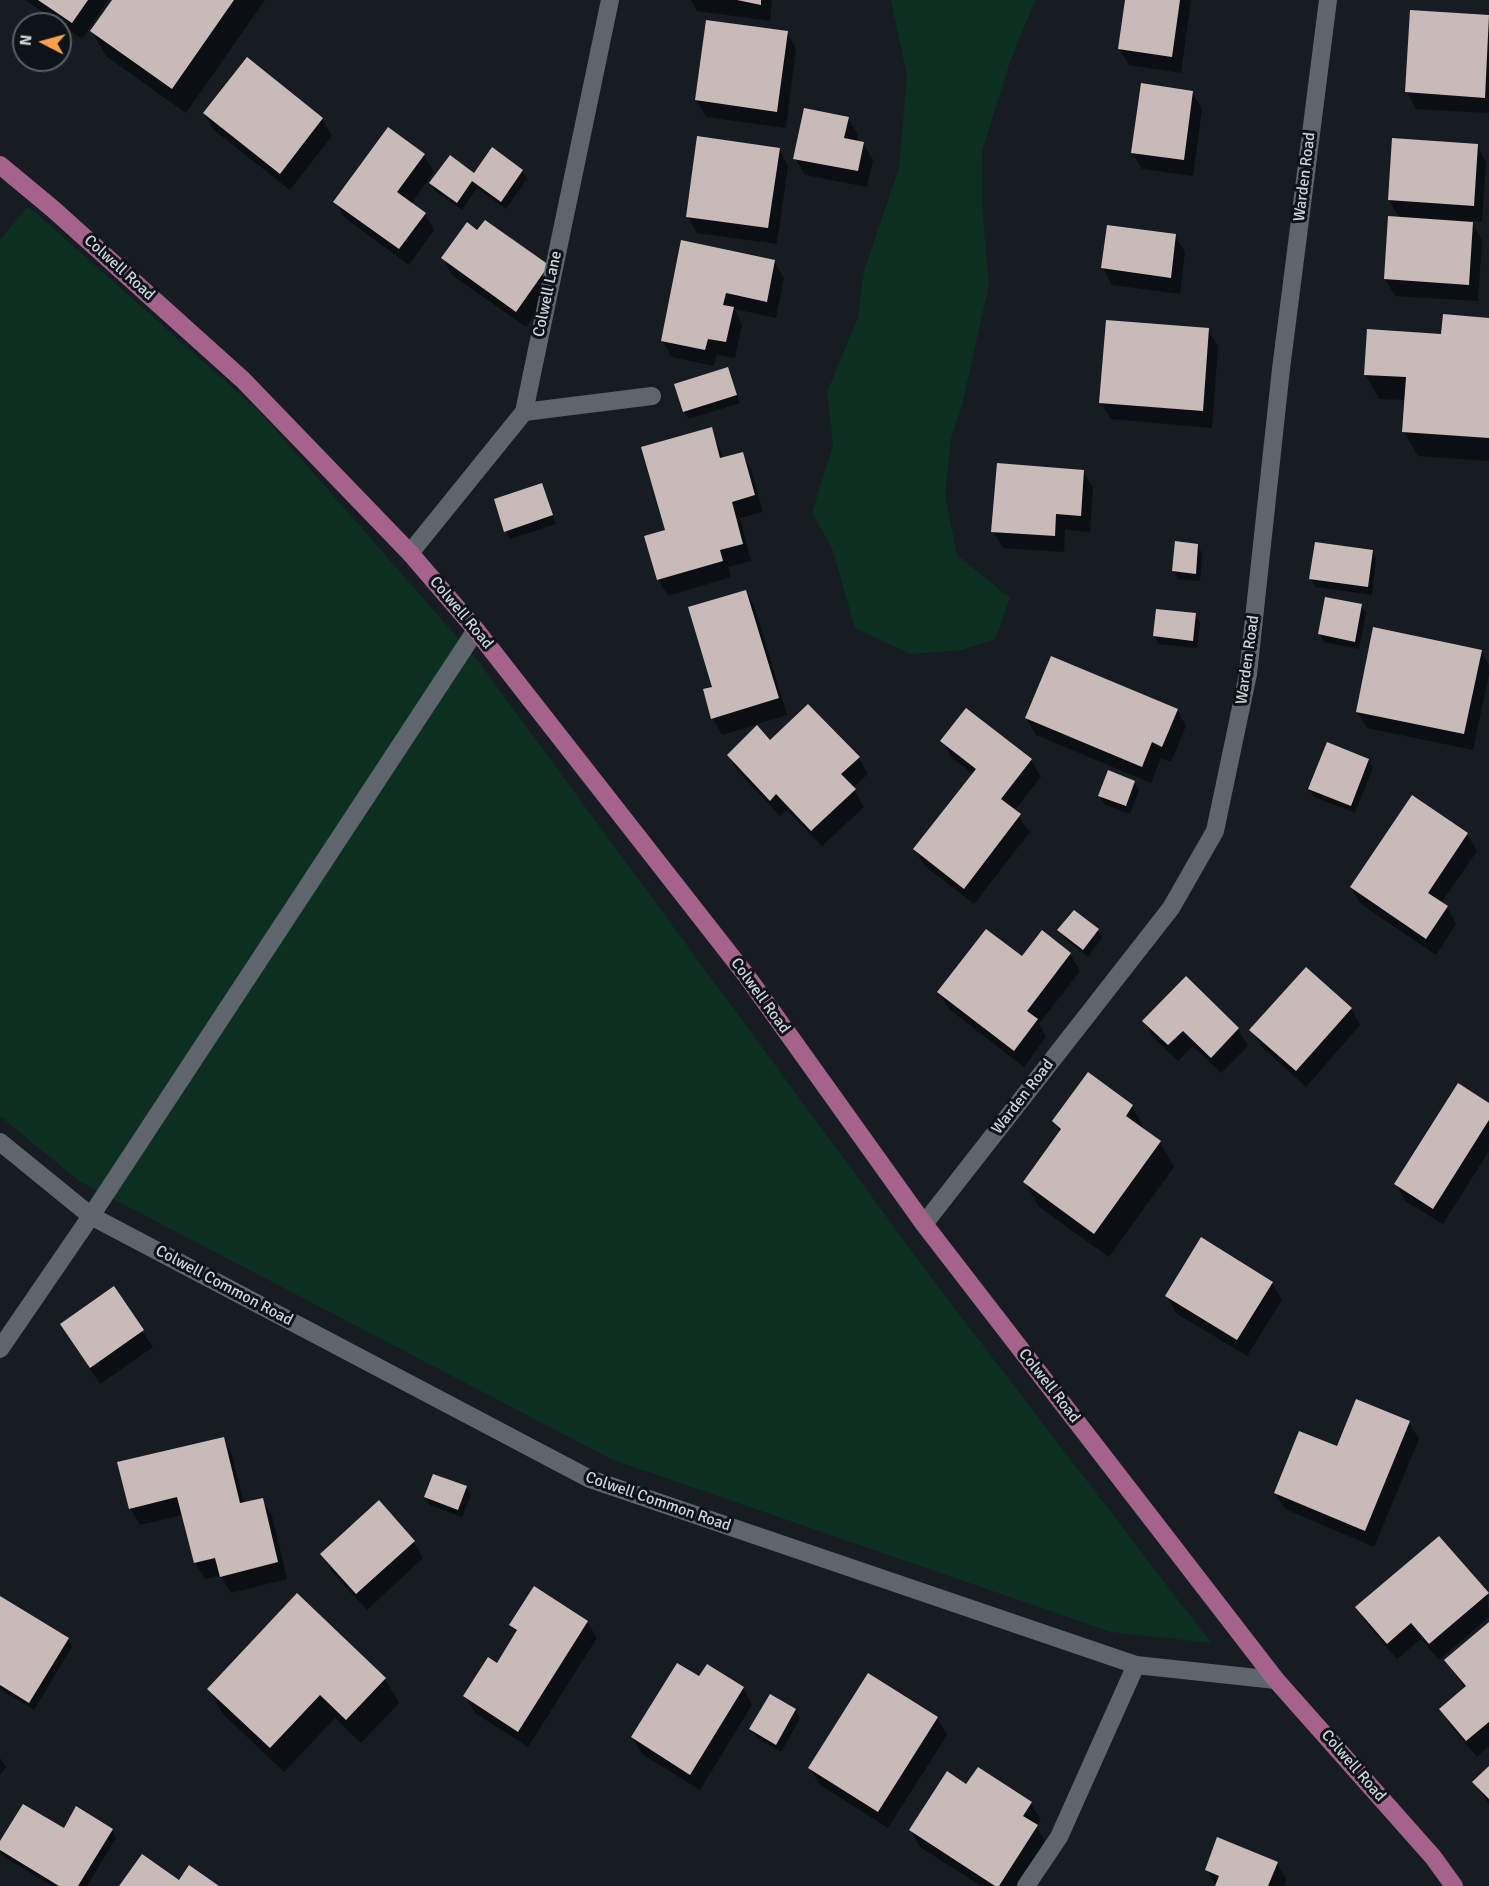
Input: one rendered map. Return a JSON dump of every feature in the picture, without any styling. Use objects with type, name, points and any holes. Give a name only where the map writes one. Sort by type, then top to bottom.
[{"type":"main road","name":"Colwell Road","points":[[0,165],[53,209],[243,380],[410,553],[476,630],[746,975],[924,1224],[1276,1680],[1433,1857],[1454,1886]]},
{"type":"street","name":"Colwell Lane","points":[[410,553],[524,412],[610,0]]},
{"type":"street","name":"Warden Road","points":[[924,1224],[1171,908],[1215,831],[1248,674],[1281,369],[1328,0]]},
{"type":"street","points":[[524,412],[652,396]]},
{"type":"street","points":[[0,1349],[91,1216],[476,630]]},
{"type":"street","name":"Colwell Common Road","points":[[0,1142],[91,1216],[590,1479],[1136,1665],[1276,1680]]},
{"type":"street","points":[[1026,1886],[1059,1837],[1136,1665]]},
{"type":"green space","points":[[891,0],[1035,0],[1010,62],[982,151],[983,218],[989,285],[961,409],[951,438],[945,495],[957,555],[1010,598],[995,639],[962,650],[910,654],[855,628],[832,548],[812,513],[833,445],[827,392],[858,318],[863,274],[899,168],[907,76]]},
{"type":"green space","points":[[28,206],[259,411],[478,661],[933,1280],[1211,1643],[1111,1632],[611,1459],[79,1181],[0,1116],[0,240]]},
{"type":"building","points":[[38,0],[88,0],[72,23],[72,12],[56,12]]},
{"type":"building","points":[[112,0],[234,0],[172,89],[90,31]]},
{"type":"building","points":[[737,0],[761,0],[761,5]]},
{"type":"building","points":[[1125,0],[1180,0],[1172,57],[1118,49]]},
{"type":"building","points":[[1410,10],[1489,15],[1485,98],[1405,92]]},
{"type":"building","points":[[706,20],[788,31],[777,112],[695,100]]},
{"type":"building","points":[[247,57],[323,118],[280,174],[203,113]]},
{"type":"building","points":[[1141,83],[1193,91],[1184,160],[1131,153]]},
{"type":"building","points":[[804,108],[849,117],[844,138],[864,142],[858,171],[793,159]]},
{"type":"building","points":[[388,127],[425,154],[397,192],[426,213],[399,249],[333,202]]},
{"type":"building","points":[[697,136],[780,148],[768,228],[686,217]]},
{"type":"building","points":[[1392,138],[1478,144],[1474,206],[1388,200]]},
{"type":"building","points":[[492,147],[523,170],[501,202],[472,181],[457,203],[429,183],[450,155],[474,173]]},
{"type":"building","points":[[1388,216],[1473,222],[1469,285],[1384,279]]},
{"type":"building","points":[[485,220],[549,265],[516,312],[441,258],[467,222],[477,230]]},
{"type":"building","points":[[1107,225],[1176,234],[1171,278],[1101,268]]},
{"type":"building","points":[[681,240],[775,260],[767,302],[726,293],[723,305],[734,307],[726,342],[708,339],[705,350],[661,341]]},
{"type":"building","points":[[1443,314],[1489,318],[1489,438],[1402,432],[1406,377],[1364,375],[1367,329],[1441,334]]},
{"type":"building","points":[[1106,320],[1209,328],[1203,411],[1099,403]]},
{"type":"building","points":[[728,367],[737,395],[683,412],[674,384]]},
{"type":"building","points":[[712,427],[720,458],[743,452],[755,495],[732,502],[743,544],[720,550],[723,561],[657,580],[644,536],[665,530],[641,447]]},
{"type":"building","points":[[997,463],[1084,470],[1081,516],[1056,514],[1055,536],[991,532]]},
{"type":"building","points":[[542,483],[553,515],[504,532],[494,499]]},
{"type":"building","points":[[1175,541],[1198,544],[1196,574],[1172,571]]},
{"type":"building","points":[[1315,542],[1373,550],[1368,587],[1309,579]]},
{"type":"building","points":[[746,590],[779,698],[711,719],[703,689],[712,687],[688,607]]},
{"type":"building","points":[[1325,597],[1362,604],[1355,642],[1318,634]]},
{"type":"building","points":[[1156,609],[1196,613],[1193,641],[1153,636]]},
{"type":"building","points":[[1373,627],[1482,650],[1464,734],[1356,712]]},
{"type":"building","points":[[1051,656],[1178,709],[1162,747],[1152,742],[1142,767],[1025,718]]},
{"type":"building","points":[[808,704],[860,757],[841,774],[856,789],[811,831],[776,794],[770,801],[727,755],[757,725],[770,740]]},
{"type":"building","points":[[966,708],[1032,759],[1001,799],[1021,814],[964,889],[913,849],[976,769],[940,741]]},
{"type":"building","points":[[1327,742],[1369,759],[1351,806],[1308,789]]},
{"type":"building","points":[[1108,770],[1135,781],[1126,806],[1098,796]]},
{"type":"building","points":[[1412,795],[1468,833],[1428,893],[1448,906],[1426,939],[1350,887]]},
{"type":"building","points":[[1074,910],[1099,929],[1083,950],[1057,930]]},
{"type":"building","points":[[986,929],[1022,956],[1042,930],[1071,953],[1027,1011],[1038,1019],[1014,1051],[937,992]]},
{"type":"building","points":[[1306,967],[1352,1008],[1296,1071],[1249,1030]]},
{"type":"building","points":[[1186,976],[1239,1028],[1211,1058],[1183,1031],[1168,1045],[1142,1021]]},
{"type":"building","points":[[1088,1072],[1133,1105],[1126,1116],[1161,1141],[1094,1234],[1023,1182],[1061,1129],[1052,1121]]},
{"type":"building","points":[[1458,1083],[1489,1103],[1489,1120],[1433,1209],[1394,1184]]},
{"type":"building","points":[[1201,1237],[1273,1282],[1237,1340],[1165,1296]]},
{"type":"building","points":[[114,1286],[144,1330],[90,1368],[60,1324]]},
{"type":"building","points":[[1356,1399],[1410,1421],[1365,1531],[1274,1493],[1299,1431],[1337,1446]]},
{"type":"building","points":[[224,1437],[240,1503],[263,1498],[278,1562],[220,1577],[215,1558],[194,1563],[177,1497],[129,1509],[117,1462]]},
{"type":"building","points":[[433,1474],[467,1486],[458,1510],[424,1497]]},
{"type":"building","points":[[379,1500],[415,1541],[356,1594],[320,1554]]},
{"type":"building","points":[[1439,1536],[1489,1593],[1429,1644],[1411,1623],[1387,1644],[1355,1607]]},
{"type":"building","points":[[534,1586],[588,1621],[518,1732],[463,1696],[488,1657],[497,1663],[517,1630],[509,1625]]},
{"type":"building","points":[[297,1593],[386,1678],[346,1720],[320,1695],[270,1748],[207,1689]]},
{"type":"building","points":[[0,1596],[69,1638],[29,1703],[0,1685]]},
{"type":"building","points":[[1489,1622],[1489,1722],[1466,1741],[1439,1709],[1466,1686],[1444,1660]]},
{"type":"building","points":[[677,1663],[699,1676],[707,1664],[744,1687],[690,1775],[631,1737]]},
{"type":"building","points":[[868,1673],[938,1717],[878,1812],[808,1768]]},
{"type":"building","points":[[770,1694],[796,1709],[776,1745],[749,1729]]},
{"type":"building","points":[[1489,1766],[1489,1799],[1472,1782]]},
{"type":"building","points":[[978,1767],[1032,1802],[1023,1816],[1038,1825],[999,1886],[995,1886],[909,1830],[947,1771],[966,1784]]},
{"type":"building","points":[[23,1804],[64,1828],[76,1806],[113,1829],[78,1886],[59,1886],[0,1850],[0,1841]]},
{"type":"building","points":[[1217,1837],[1278,1862],[1268,1886],[1215,1886],[1219,1876],[1205,1870]]},
{"type":"building","points":[[142,1854],[179,1880],[189,1865],[219,1886],[119,1886]]}]
